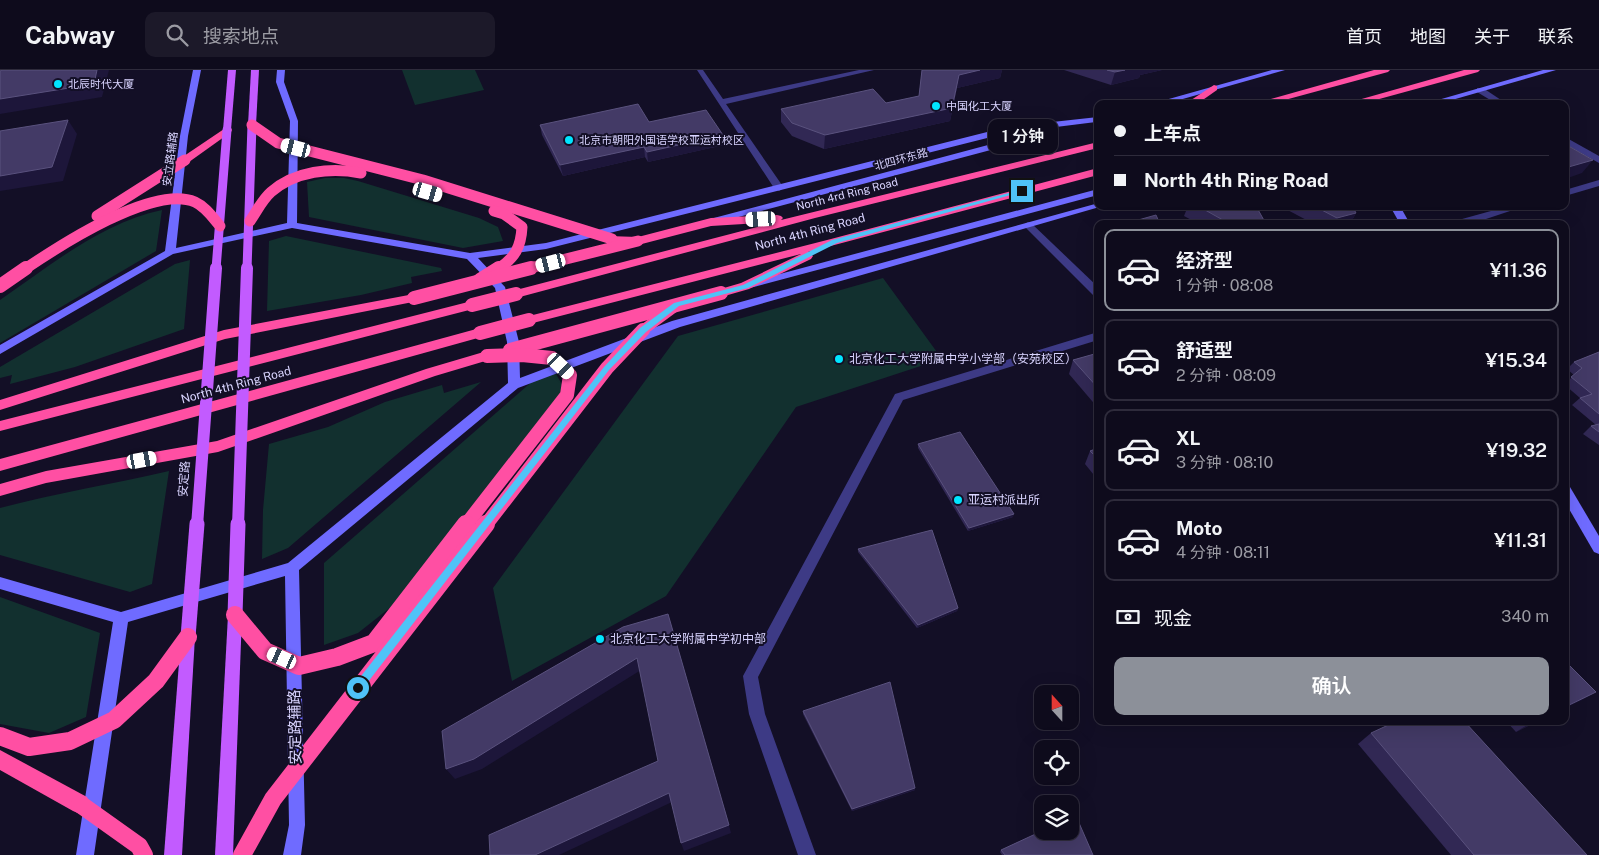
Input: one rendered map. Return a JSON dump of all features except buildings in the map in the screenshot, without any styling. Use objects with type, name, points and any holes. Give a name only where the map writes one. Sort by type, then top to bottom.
[{"type":"highway","points":[[1273,100],[1385,70]]},
{"type":"highway","points":[[1364,100],[1475,70]]},
{"type":"highway","points":[[1196,100],[1214,88]]},
{"type":"highway","points":[[252,125],[278,143],[423,180],[603,236],[638,241]]},
{"type":"highway","points":[[0,278],[185,160],[226,130]]},
{"type":"highway","name":"North 4rd Ring Road","points":[[472,305],[811,216],[1094,146]]},
{"type":"highway","points":[[250,221],[272,191],[290,180],[315,173],[352,170],[504,214],[522,227],[522,240],[517,255],[480,280]]},
{"type":"highway","name":"North 4th Ring Road","points":[[0,465],[480,333],[834,242],[1094,172]]},
{"type":"highway","points":[[0,286],[73,237],[105,220],[136,208],[164,201],[189,199],[203,206],[220,226]]},
{"type":"highway","points":[[0,405],[224,335],[414,298],[711,222],[811,216]]},
{"type":"highway","points":[[0,490],[46,477],[218,446],[431,372],[745,286],[834,242]]},
{"type":"highway","points":[[242,855],[273,799],[600,376],[643,330],[677,304]]},
{"type":"highway","name":"North 4th Ring Road","points":[[0,426],[472,305]]},
{"type":"highway","points":[[235,615],[265,651],[299,666],[338,658],[374,644],[567,395],[570,375],[552,358],[522,355],[487,356]]},
{"type":"highway","points":[[0,736],[29,747],[70,741],[114,720],[156,681],[188,637]]},
{"type":"highway","points":[[0,759],[80,804],[139,846],[144,855]]},
{"type":"main road","name":"安定路","points":[[173,855],[232,70]]},
{"type":"main road","points":[[224,855],[235,615],[255,70]]},
{"type":"street","name":"安立路辅路","points":[[170,252],[184,136],[197,70]]},
{"type":"street","points":[[281,70],[280,82],[294,121],[292,225]]},
{"type":"street","points":[[722,102],[868,70]]},
{"type":"street","points":[[1169,100],[1281,70]]},
{"type":"street","points":[[1443,100],[1552,70]]},
{"type":"street","points":[[700,71],[779,188]]},
{"type":"street","points":[[1480,90],[1496,100]]},
{"type":"street","points":[[0,350],[170,252],[292,225],[470,256],[546,246],[1007,130],[1094,119]]},
{"type":"street","name":"北四环东路","points":[[711,222],[1094,120]]},
{"type":"street","points":[[1569,142],[1599,160]]},
{"type":"street","points":[[1569,192],[1599,183]]},
{"type":"street","points":[[745,286],[1094,193]]},
{"type":"street","points":[[0,583],[121,618],[292,568],[514,385],[676,324],[1094,207]]},
{"type":"street","points":[[1474,220],[1507,210]]},
{"type":"street","points":[[1028,225],[1094,290]]},
{"type":"street","points":[[470,256],[500,287],[513,342],[514,385]]},
{"type":"street","points":[[807,855],[757,714],[750,676],[899,397],[1094,337]]},
{"type":"street","points":[[1569,498],[1599,548]]},
{"type":"street","name":"安定路辅路","points":[[292,568],[297,825],[292,855]]},
{"type":"street","points":[[85,855],[121,618]]},
{"type":"green space","points":[[402,70],[475,70],[484,90],[415,105]]},
{"type":"green space","points":[[325,178],[344,178],[358,181],[479,218],[498,227],[503,241],[463,248],[309,217],[307,182]]},
{"type":"green space","points":[[162,210],[156,251],[0,343],[0,300],[97,235],[140,216]]},
{"type":"green space","points":[[286,236],[441,268],[442,271],[411,277],[412,283],[361,295],[267,311],[269,241]]},
{"type":"green space","points":[[190,260],[184,329],[75,367],[10,384],[12,375],[0,378],[0,367],[175,264]]},
{"type":"green space","points":[[883,278],[942,359],[796,407],[666,596],[512,681],[493,588],[678,336]]},
{"type":"green space","points":[[555,372],[564,388],[401,599],[358,633],[324,645],[324,563],[535,379]]},
{"type":"green space","points":[[481,382],[288,548],[262,559],[263,510],[269,444],[328,427],[385,402],[442,385],[444,393]]},
{"type":"green space","points":[[169,471],[152,584],[130,592],[0,555],[0,508]]},
{"type":"green space","points":[[0,597],[100,633],[86,717],[49,733],[0,724]]},
{"type":"place","name":"北辰时代大厦","points":[[58,84]]},
{"type":"place","name":"中国化工大厦","points":[[936,106]]},
{"type":"place","name":"北京市朝阳外国语学校亚运村校区","points":[[569,140]]},
{"type":"place","name":"北京化工大学附属中学小学部（安苑校区）","points":[[839,359]]},
{"type":"place","name":"亚运村派出所","points":[[958,500]]},
{"type":"place","name":"北京化工大学附属中学初中部","points":[[600,639]]},
{"type":"route","points":[[358,688],[607,368],[643,330],[677,304],[745,286],[834,242],[1022,191]]}]
